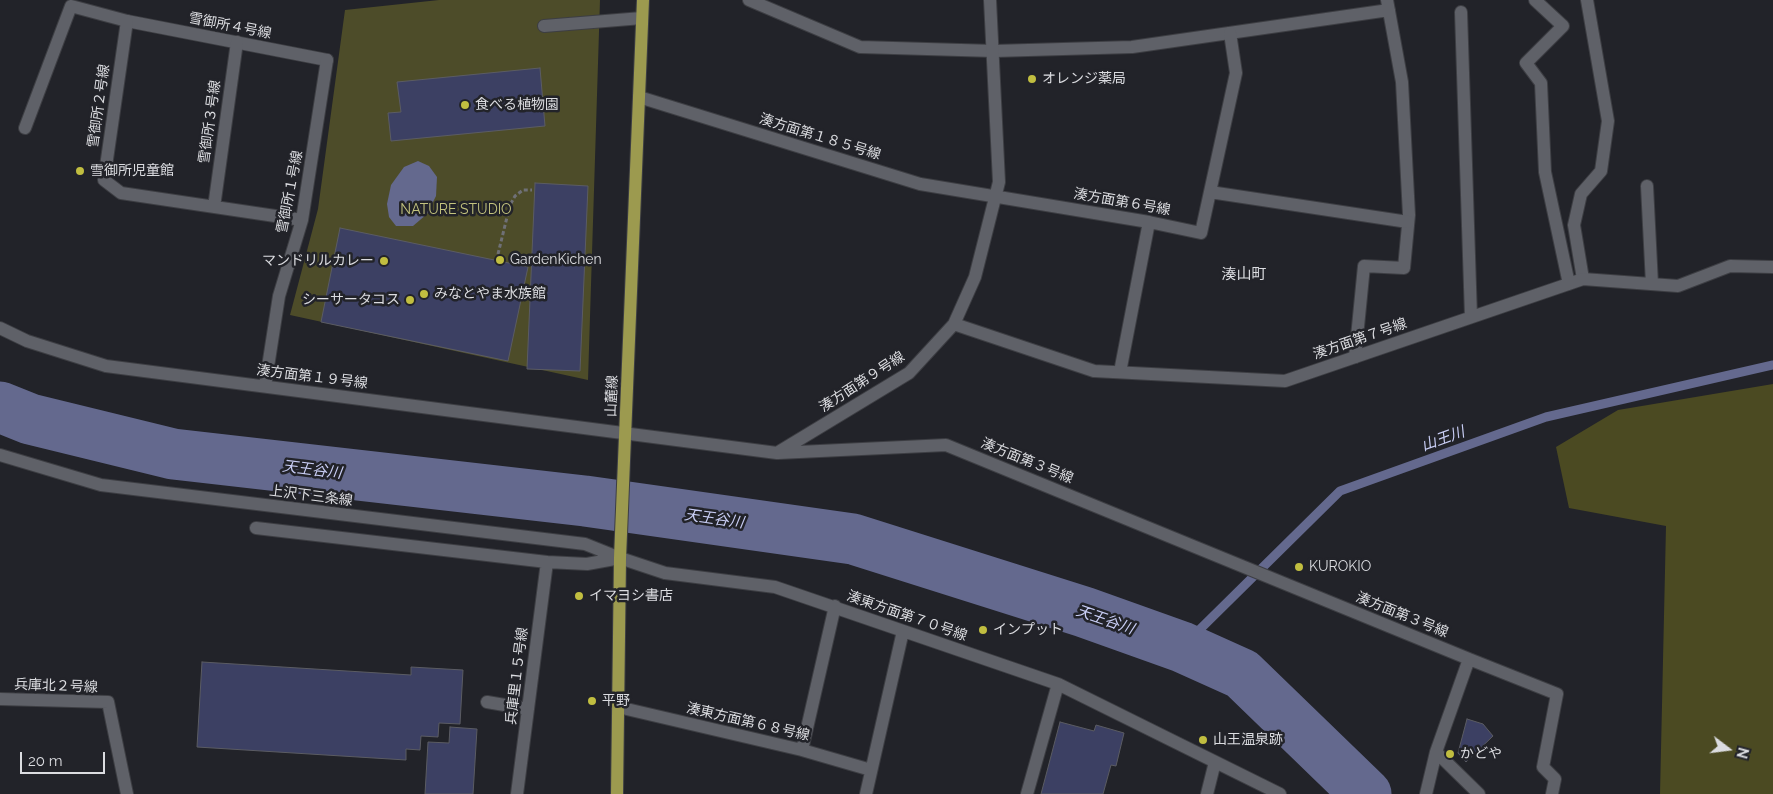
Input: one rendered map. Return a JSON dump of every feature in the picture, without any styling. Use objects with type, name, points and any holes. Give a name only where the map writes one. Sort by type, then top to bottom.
[{"type":"main road","name":"山麓線","points":[[617,794],[620,558],[643,0]]},
{"type":"street","points":[[749,0],[860,47],[994,51],[1132,47],[1230,33],[1388,5],[1402,82],[1408,222],[1404,268],[1364,266],[1355,356]]},
{"type":"street","name":"湊方面第９号線","points":[[777,453],[909,373],[954,324],[975,277],[999,182],[990,0]]},
{"type":"street","points":[[1535,0],[1563,26],[1526,63],[1541,83],[1545,172],[1569,284]]},
{"type":"street","points":[[1583,279],[1574,225],[1581,194],[1601,171],[1608,121],[1587,0]]},
{"type":"street","points":[[26,128],[72,3],[127,21]]},
{"type":"street","points":[[1461,12],[1471,317]]},
{"type":"street","points":[[544,26],[642,18]]},
{"type":"street","name":"雪御所４号線","points":[[127,21],[327,60]]},
{"type":"street","name":"雪御所２号線","points":[[127,21],[104,180],[121,193],[302,220]]},
{"type":"street","points":[[1230,33],[1236,73],[1210,192],[1408,222]]},
{"type":"street","name":"雪御所３号線","points":[[214,207],[237,42]]},
{"type":"street","name":"雪御所１号線","points":[[265,386],[279,296],[302,220],[327,60]]},
{"type":"street","name":"湊方面第１８５号線","points":[[639,97],[920,184],[995,195]]},
{"type":"street","points":[[1647,186],[1652,284]]},
{"type":"street","name":"湊方面第６号線","points":[[995,195],[1201,233],[1210,192]]},
{"type":"street","points":[[1120,372],[1149,222]]},
{"type":"street","name":"湊方面第７号線","points":[[954,324],[1094,371],[1286,381],[1583,279],[1678,286],[1730,266],[1773,267]]},
{"type":"street","name":"湊方面第１９号線","points":[[0,328],[26,341],[106,366],[626,434]]},
{"type":"street","points":[[626,434],[777,453]]},
{"type":"street","name":"湊方面第３号線","points":[[777,453],[946,445],[1557,694],[1543,767],[1555,779],[1552,794]]},
{"type":"street","name":"上沢下三条線","points":[[0,455],[101,485],[585,544],[620,558]]},
{"type":"street","points":[[256,528],[548,562],[587,564],[620,558]]},
{"type":"street","name":"湊東方面第７０号線","points":[[620,558],[665,573],[775,587],[1058,684],[1280,794]]},
{"type":"street","name":"兵庫里１５号線","points":[[517,794],[548,562]]},
{"type":"street","points":[[802,750],[834,606]]},
{"type":"street","points":[[866,794],[903,631]]},
{"type":"street","points":[[1426,794],[1436,752],[1469,659]]},
{"type":"street","points":[[1027,794],[1058,684]]},
{"type":"street","name":"兵庫北２号線","points":[[0,699],[108,702],[127,794]]},
{"type":"street","points":[[487,702],[528,709]]},
{"type":"street","name":"湊東方面第６８号線","points":[[618,707],[802,750],[871,770]]},
{"type":"street","points":[[1436,752],[1479,794]]},
{"type":"street","points":[[1207,794],[1215,762]]},
{"type":"path","points":[[498,254],[510,205],[515,196],[523,190],[532,190]]},
{"type":"green space","name":"NATURE STUDIO","points":[[439,0],[600,0],[588,380],[290,315],[318,209],[345,10]]},
{"type":"shaded area","points":[[1773,384],[1773,794],[1660,794],[1666,526],[1569,508],[1556,447],[1618,410]]},
{"type":"water","points":[[418,161],[429,166],[437,177],[436,196],[427,214],[413,226],[396,226],[389,217],[387,204],[391,185],[404,167]]},
{"type":"building","points":[[540,68],[545,126],[391,141],[388,113],[401,112],[397,82]]},
{"type":"building","points":[[535,183],[588,186],[580,371],[527,369]]},
{"type":"building","name":"みなとやま水族館","points":[[340,228],[528,267],[508,361],[321,322]]},
{"type":"building","points":[[202,662],[411,675],[411,667],[463,670],[460,724],[439,723],[438,737],[421,736],[420,750],[406,749],[406,760],[197,747]]},
{"type":"building","points":[[1467,719],[1483,724],[1493,736],[1466,762],[1458,753]]},
{"type":"building","points":[[1060,722],[1094,731],[1096,725],[1124,733],[1116,766],[1111,765],[1103,794],[1041,794]]},
{"type":"building","points":[[450,727],[477,729],[473,794],[425,794],[428,742],[449,743]]},
{"type":"waterway","name":"山王川","points":[[1182,647],[1340,491],[1546,417],[1773,365]]},
{"type":"waterway","name":"天王谷川","points":[[0,407],[30,419],[173,454],[585,501],[853,539],[1084,612],[1182,647],[1242,674],[1366,794]]},
{"type":"place","name":"オレンジ薬局","points":[[1032,79]]},
{"type":"place","name":"食べる植物園","points":[[465,105]]},
{"type":"place","name":"雪御所児童館","points":[[80,171]]},
{"type":"place","name":"GardenKichen","points":[[500,260]]},
{"type":"place","name":"マンドリルカレー","points":[[384,261]]},
{"type":"place","name":"みなとやま水族館","points":[[424,294]]},
{"type":"place","name":"シーサータコス","points":[[410,300]]},
{"type":"place","name":"KUROKIO","points":[[1299,567]]},
{"type":"place","name":"イマヨシ書店","points":[[579,596]]},
{"type":"place","name":"インプット","points":[[983,630]]},
{"type":"place","name":"平野","points":[[592,701]]},
{"type":"place","name":"山王温泉跡","points":[[1203,740]]},
{"type":"place","name":"かどや","points":[[1450,754]]},
{"type":"district","name":"湊山町","points":[[1244,274]]}]
